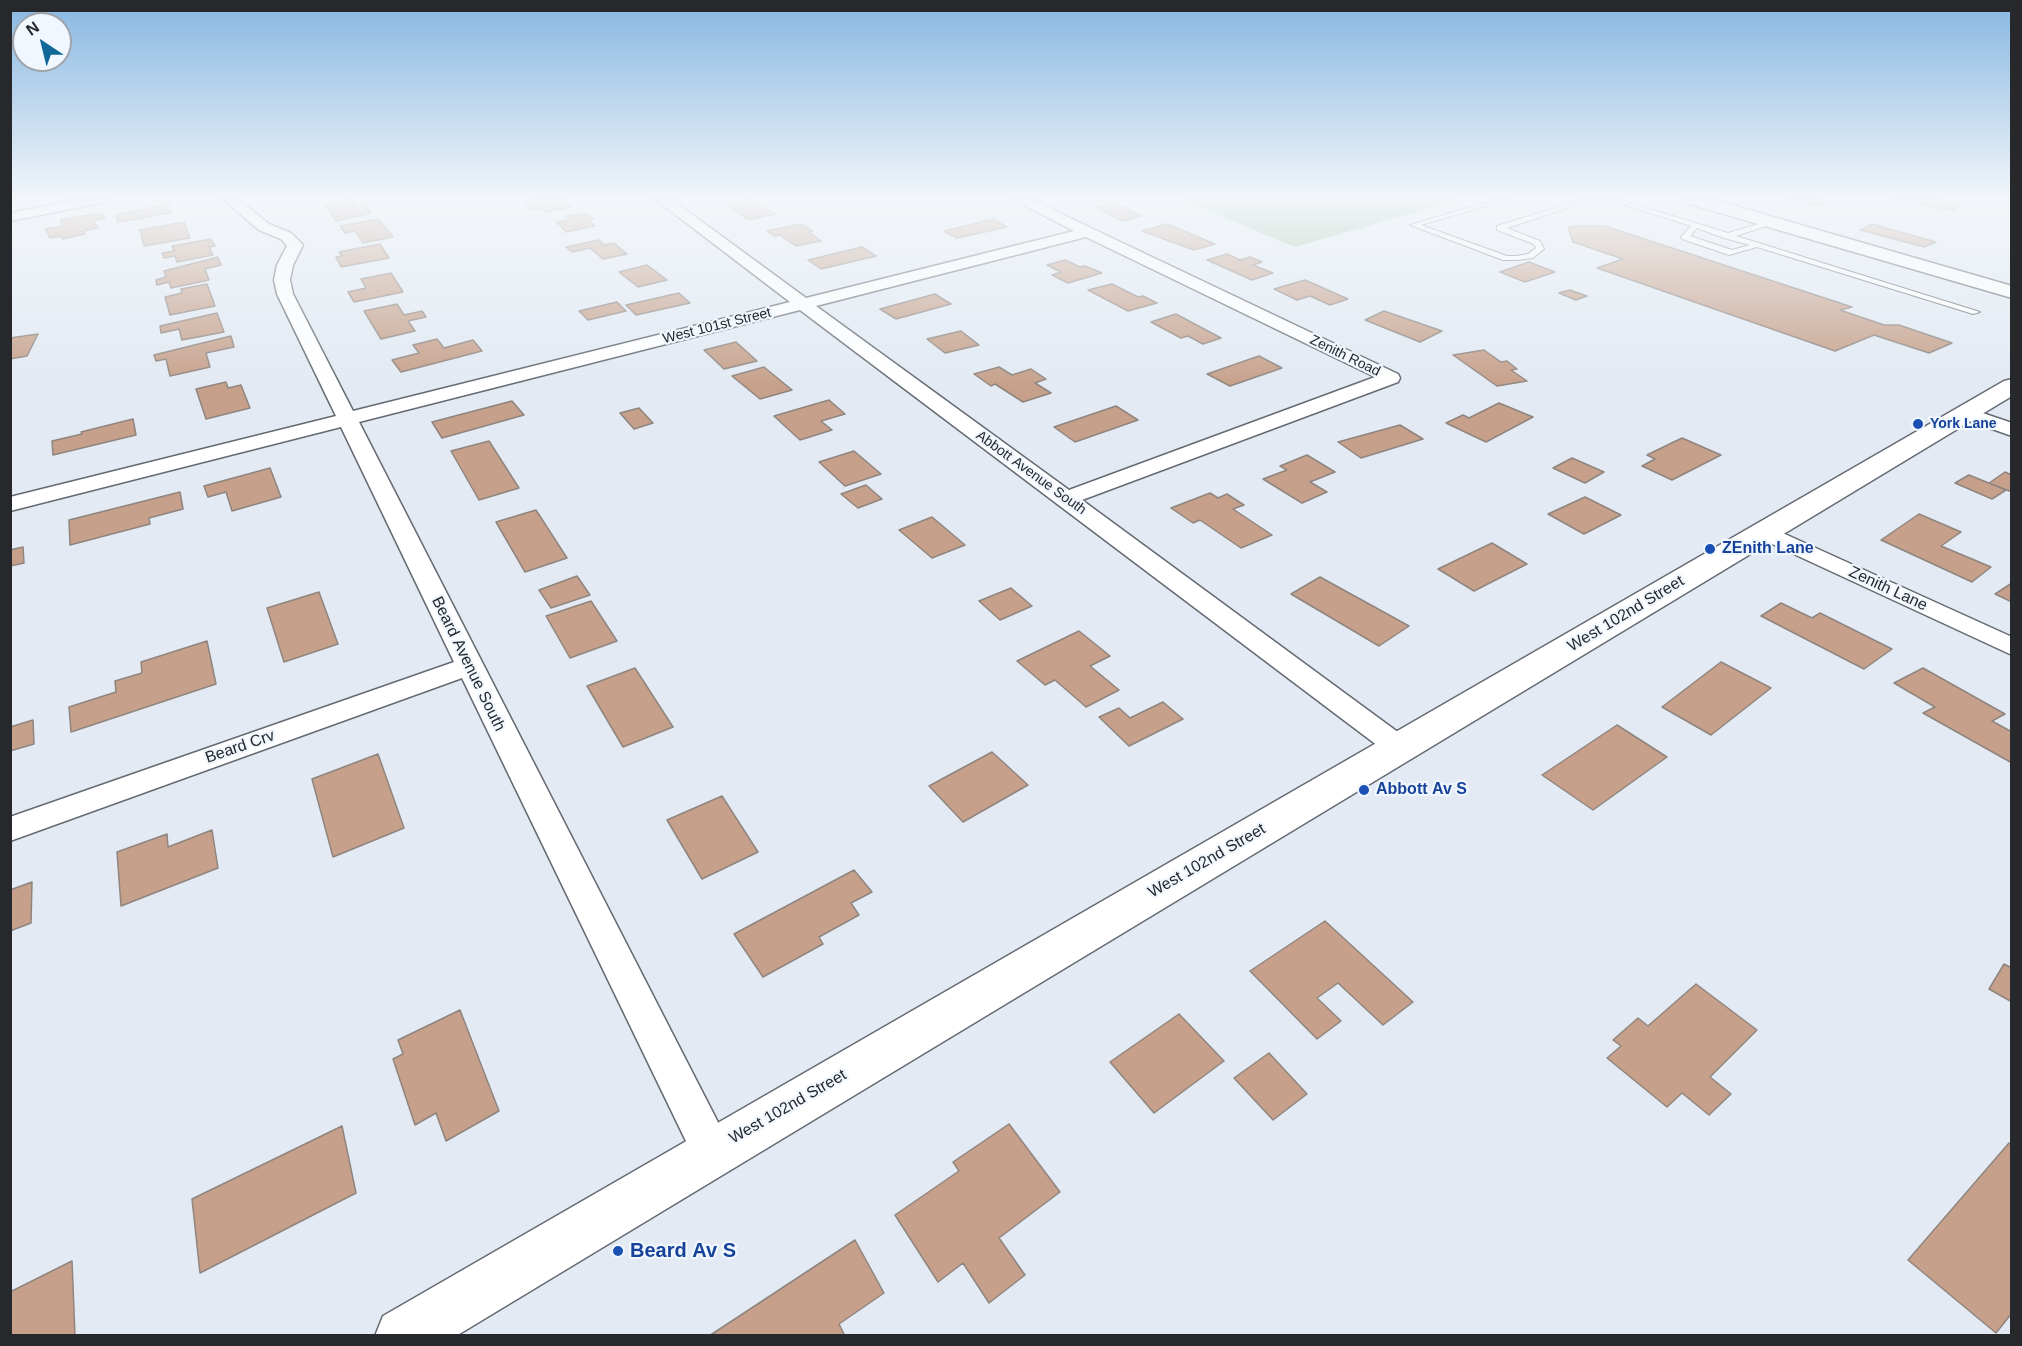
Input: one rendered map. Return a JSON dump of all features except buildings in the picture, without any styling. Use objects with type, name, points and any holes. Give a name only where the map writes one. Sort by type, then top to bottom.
[{"type":"street","name":"Beard Avenue South","points":[[287,262],[282,280],[285,294],[712,1152]]},
{"type":"street","name":"Abbott Avenue South","points":[[745,262],[1400,748]]},
{"type":"street","name":"West 101st Street","points":[[347,420],[971,262]]},
{"type":"street","name":"Zenith Road","points":[[1066,499],[1391,378],[1150,262]]},
{"type":"street","points":[[1907,262],[2012,292]]},
{"type":"street","name":"West 102nd Street","points":[[403,1335],[2012,386]]},
{"type":"street","points":[[1965,413],[2012,430]]},
{"type":"street","points":[[10,504],[347,420]]},
{"type":"street","name":"Zenith Lane","points":[[1764,532],[2012,646]]},
{"type":"street","name":"Beard Crv","points":[[10,829],[470,666]]},
{"type":"lane","points":[[1811,262],[1976,312]]},
{"type":"place","name":"York Lane","points":[[1918,424]]},
{"type":"place","name":"ZEnith Lane","points":[[1710,549]]},
{"type":"place","name":"Abbott Av S","points":[[1364,790]]},
{"type":"place","name":"Beard Av S","points":[[618,1251]]}]
